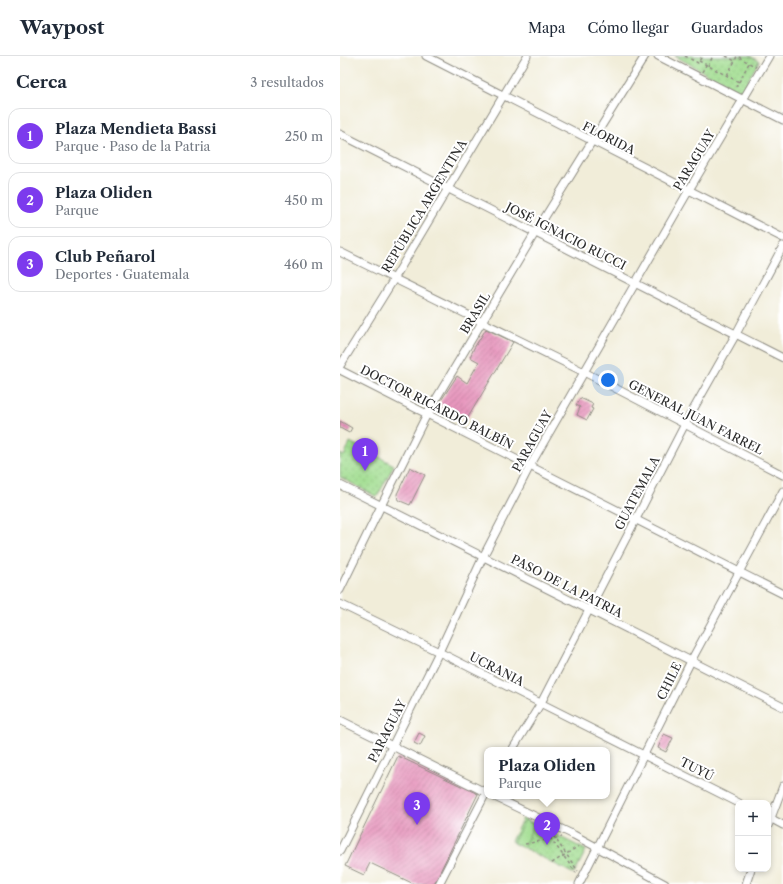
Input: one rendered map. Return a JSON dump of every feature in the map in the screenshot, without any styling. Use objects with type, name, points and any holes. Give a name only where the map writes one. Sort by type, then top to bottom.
[{"type":"street","name":"FLORIDA","points":[[426,56],[437,58],[502,95],[783,238]]},
{"type":"street","name":"REPÚBLICA ARGENTINA","points":[[340,366],[394,279],[502,95],[527,56]]},
{"type":"street","name":"BRASIL","points":[[340,590],[427,414],[535,233],[645,56]]},
{"type":"street","points":[[658,56],[783,120]]},
{"type":"street","name":"PARAGUAY","points":[[340,851],[343,838],[392,746],[439,652],[483,557],[530,466],[689,190],[769,56]]},
{"type":"street","name":"JOSÉ IGNACIO RUCCI","points":[[340,134],[783,358]]},
{"type":"street","name":"GUATEMALA","points":[[514,747],[541,703],[685,424],[736,334],[783,246]]},
{"type":"street","name":"GENERAL JUAN FARREL","points":[[340,252],[584,372],[783,475]]},
{"type":"street","name":"DOCTOR RICARDO BALBÍN","points":[[340,370],[783,594]]},
{"type":"street","name":"PASO DE LA PATRIA","points":[[340,485],[783,707]]},
{"type":"street","name":"CHILE","points":[[581,880],[691,661],[783,491]]},
{"type":"street","name":"UCRANIA","points":[[340,604],[644,755]]},
{"type":"street","points":[[340,720],[484,791]]},
{"type":"street","name":"TUYÚ","points":[[644,755],[735,801]]},
{"type":"street","points":[[771,816],[783,786]]},
{"type":"street","points":[[440,884],[485,799]]},
{"type":"street","points":[[500,799],[542,821],[586,841],[664,884]]},
{"type":"street","points":[[771,822],[783,825]]},
{"type":"street","points":[[746,884],[750,872]]},
{"type":"path","points":[[685,56],[698,63],[699,61],[739,82]]},
{"type":"path","points":[[699,61],[702,56]]},
{"type":"path","points":[[708,66],[713,56]]},
{"type":"path","points":[[726,56],[735,61]]},
{"type":"path","points":[[726,75],[737,56],[761,70]]},
{"type":"path","points":[[732,94],[749,63]]},
{"type":"path","points":[[535,817],[581,880]]},
{"type":"path","points":[[542,821],[566,854],[581,880]]},
{"type":"path","points":[[525,844],[574,835]]},
{"type":"path","points":[[552,863],[586,841]]},
{"type":"green space","points":[[675,56],[750,56],[759,61],[741,93]]},
{"type":"green space","points":[[350,442],[394,465],[377,497],[340,477],[340,454],[344,456]]},
{"type":"green space","points":[[523,818],[586,850],[574,874],[511,841]]},
{"type":"green space","points":[[525,820],[534,825],[523,848],[513,843]]},
{"type":"building","points":[[486,329],[513,342],[467,419],[442,406],[440,402],[457,376],[467,383],[479,362],[470,357]]},
{"type":"building","points":[[580,398],[593,404],[591,408],[593,409],[587,420],[577,415],[580,407],[576,405]]},
{"type":"building","points":[[340,421],[352,428],[349,433],[340,428]]},
{"type":"building","points":[[410,467],[425,475],[410,505],[398,500],[397,494]]},
{"type":"building","points":[[419,733],[425,736],[420,746],[414,743]]},
{"type":"building","points":[[664,734],[673,738],[666,752],[658,748]]},
{"type":"building","points":[[398,756],[478,794],[434,884],[414,884],[370,863],[364,875],[345,866]]},
{"type":"place","name":"Plaza Mendieta Bassi","points":[[365,471]]},
{"type":"place","name":"Club Peñarol","points":[[417,825]]},
{"type":"place","name":"Plaza Oliden","points":[[547,845]]}]
